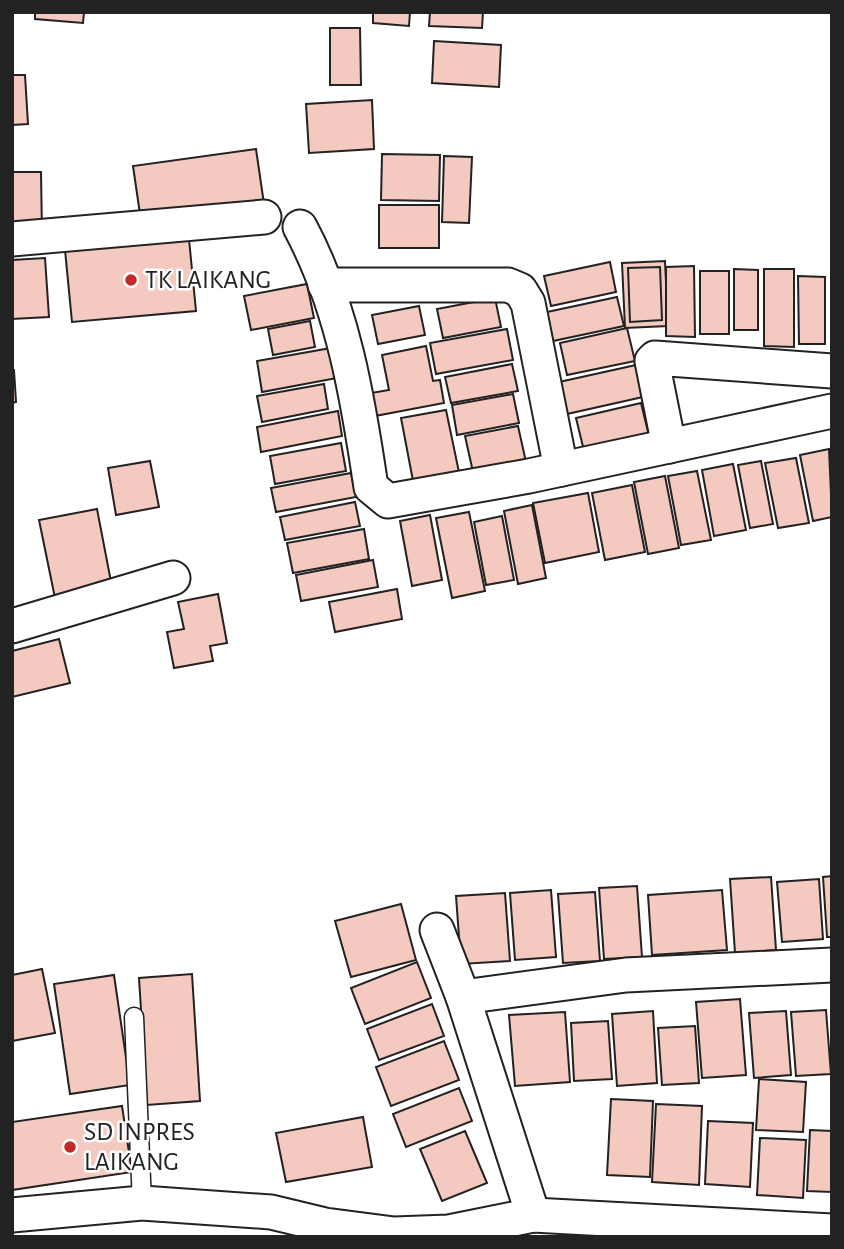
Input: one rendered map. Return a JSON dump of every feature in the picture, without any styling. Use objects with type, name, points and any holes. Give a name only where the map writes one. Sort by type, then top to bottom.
[{"type":"street","points":[[12,239],[264,217]]},
{"type":"street","points":[[300,227],[326,285],[359,399],[371,487],[388,501],[561,469],[832,411]]},
{"type":"street","points":[[326,285],[508,285],[520,290],[528,303],[561,469]]},
{"type":"street","points":[[669,446],[652,361],[654,358],[832,371]]},
{"type":"street","points":[[12,626],[173,578]]},
{"type":"street","points":[[437,930],[463,997],[533,1214]]},
{"type":"street","points":[[463,997],[626,975],[832,965]]},
{"type":"street","points":[[12,1215],[142,1203],[271,1212],[325,1224],[394,1234],[449,1232],[533,1214],[832,1231]]},
{"type":"lane","points":[[134,1017],[142,1203]]},
{"type":"building","points":[[35,12],[84,12],[83,23],[35,19]]},
{"type":"building","points":[[373,12],[410,12],[409,26],[373,23]]},
{"type":"building","points":[[430,12],[483,12],[482,28],[429,26]]},
{"type":"building","points":[[330,28],[360,28],[361,85],[330,85]]},
{"type":"building","points":[[434,41],[501,45],[499,87],[432,83]]},
{"type":"building","points":[[12,75],[25,75],[28,124],[12,125]]},
{"type":"building","points":[[372,100],[374,149],[309,153],[306,104]]},
{"type":"building","name":"TK LAIKANG","points":[[256,149],[264,204],[141,221],[133,166]]},
{"type":"building","points":[[382,154],[440,155],[439,201],[381,200]]},
{"type":"building","points":[[444,156],[472,157],[469,223],[442,222]]},
{"type":"building","points":[[12,172],[41,172],[42,234],[12,234]]},
{"type":"building","points":[[379,205],[439,205],[439,248],[379,248]]},
{"type":"building","name":"TK LAIKANG","points":[[189,239],[196,311],[72,322],[65,250]]},
{"type":"building","points":[[45,258],[49,317],[12,319],[12,260]]},
{"type":"building","points":[[665,261],[668,326],[625,328],[622,263]]},
{"type":"building","points":[[610,262],[616,292],[551,306],[544,276]]},
{"type":"building","points":[[694,266],[695,337],[666,336],[666,267]]},
{"type":"building","points":[[660,267],[662,320],[630,322],[628,268]]},
{"type":"building","points":[[734,269],[758,270],[758,330],[734,330]]},
{"type":"building","points":[[764,269],[794,269],[794,347],[764,346]]},
{"type":"building","points":[[700,271],[729,271],[729,334],[700,334]]},
{"type":"building","points":[[798,276],[825,277],[825,344],[799,344]]},
{"type":"building","points":[[307,284],[314,318],[251,330],[244,296]]},
{"type":"building","points":[[617,297],[624,326],[553,341],[547,312]]},
{"type":"building","points":[[495,298],[501,327],[443,338],[437,309]]},
{"type":"building","points":[[419,306],[425,335],[378,344],[372,315]]},
{"type":"building","points":[[310,321],[315,347],[273,355],[268,329]]},
{"type":"building","points":[[627,328],[635,361],[567,375],[560,343]]},
{"type":"building","points":[[507,329],[513,360],[436,374],[430,343]]},
{"type":"building","points":[[426,346],[433,381],[440,380],[444,403],[375,416],[371,393],[389,390],[382,355]]},
{"type":"building","points":[[331,348],[337,378],[262,392],[257,361]]},
{"type":"building","points":[[512,364],[518,391],[451,403],[445,377]]},
{"type":"building","points":[[636,365],[643,397],[567,414],[559,382]]},
{"type":"building","points":[[12,370],[16,402],[12,403]]},
{"type":"building","points":[[324,384],[328,409],[262,422],[257,396]]},
{"type":"building","points":[[513,394],[519,423],[457,435],[452,405]]},
{"type":"building","points":[[641,403],[650,440],[585,455],[576,418]]},
{"type":"building","points":[[446,410],[460,477],[414,486],[401,418]]},
{"type":"building","points":[[338,411],[342,436],[261,452],[257,427]]},
{"type":"building","points":[[518,426],[526,462],[473,472],[465,436]]},
{"type":"building","points":[[341,443],[346,471],[275,484],[270,456]]},
{"type":"building","points":[[829,449],[832,517],[813,521],[800,455]]},
{"type":"building","points":[[796,458],[809,523],[778,528],[765,463]]},
{"type":"building","points":[[150,461],[159,507],[116,515],[108,468]]},
{"type":"building","points":[[761,461],[773,524],[750,528],[738,465]]},
{"type":"building","points":[[733,464],[746,530],[714,536],[702,470]]},
{"type":"building","points":[[697,471],[711,540],[681,545],[668,476]]},
{"type":"building","points":[[351,473],[356,497],[276,512],[271,488]]},
{"type":"building","points":[[665,476],[679,548],[648,554],[634,482]]},
{"type":"building","points":[[632,485],[645,552],[605,560],[592,493]]},
{"type":"building","points":[[588,493],[599,552],[545,563],[533,503]]},
{"type":"building","points":[[355,502],[360,526],[285,540],[280,517]]},
{"type":"building","points":[[532,505],[546,578],[518,584],[504,511]]},
{"type":"building","points":[[97,509],[112,587],[55,598],[39,520]]},
{"type":"building","points":[[469,512],[485,591],[452,598],[436,518]]},
{"type":"building","points":[[430,515],[442,580],[412,586],[400,521]]},
{"type":"building","points":[[502,516],[514,580],[486,585],[474,522]]},
{"type":"building","points":[[364,529],[369,559],[293,573],[287,543]]},
{"type":"building","points":[[373,560],[378,587],[301,601],[296,575]]},
{"type":"building","points":[[397,589],[402,619],[335,632],[329,602]]},
{"type":"building","points":[[218,594],[227,643],[210,646],[213,661],[174,668],[167,632],[184,629],[178,602]]},
{"type":"building","points":[[59,639],[70,683],[12,697],[12,651]]},
{"type":"building","points":[[832,876],[832,937],[827,937],[823,877]]},
{"type":"building","points":[[771,877],[776,950],[735,953],[730,879]]},
{"type":"building","points":[[819,879],[823,939],[782,942],[777,882]]},
{"type":"building","points":[[637,886],[642,957],[604,959],[599,888]]},
{"type":"building","points":[[551,890],[556,957],[515,960],[510,893]]},
{"type":"building","points":[[722,890],[727,950],[652,955],[648,895]]},
{"type":"building","points":[[595,892],[600,961],[563,963],[558,894]]},
{"type":"building","points":[[505,893],[510,961],[461,964],[456,896]]},
{"type":"building","points":[[401,904],[416,960],[351,977],[335,921]]},
{"type":"building","points":[[417,962],[431,998],[365,1024],[351,988]]},
{"type":"building","points":[[42,969],[55,1033],[12,1041],[12,975]]},
{"type":"building","points":[[192,974],[200,1101],[147,1105],[139,978]]},
{"type":"building","name":"SD INPRES LAIKANG","points":[[114,975],[130,1085],[70,1094],[54,984]]},
{"type":"building","points":[[740,999],[746,1075],[702,1078],[696,1002]]},
{"type":"building","points":[[432,1004],[444,1036],[379,1060],[367,1029]]},
{"type":"building","points":[[826,1010],[831,1074],[796,1076],[791,1012]]},
{"type":"building","points":[[653,1011],[657,1083],[617,1086],[612,1014]]},
{"type":"building","points":[[786,1011],[791,1075],[754,1078],[749,1013]]},
{"type":"building","points":[[565,1012],[570,1082],[515,1086],[509,1015]]},
{"type":"building","points":[[608,1021],[612,1079],[574,1081],[571,1023]]},
{"type":"building","points":[[695,1026],[699,1083],[662,1085],[658,1028]]},
{"type":"building","points":[[444,1041],[459,1080],[391,1106],[376,1067]]},
{"type":"building","points":[[759,1079],[806,1082],[803,1132],[756,1130]]},
{"type":"building","points":[[459,1088],[472,1121],[406,1147],[393,1114]]},
{"type":"building","points":[[611,1099],[653,1101],[650,1177],[607,1175]]},
{"type":"building","points":[[656,1104],[702,1106],[699,1185],[652,1182]]},
{"type":"building","name":"SD INPRES LAIKANG","points":[[122,1106],[132,1172],[12,1190],[12,1122]]},
{"type":"building","points":[[363,1117],[372,1167],[286,1182],[276,1133]]},
{"type":"building","points":[[708,1121],[753,1123],[750,1187],[705,1184]]},
{"type":"building","points":[[810,1130],[832,1131],[832,1192],[807,1191]]},
{"type":"building","points":[[465,1131],[487,1183],[442,1201],[420,1149]]},
{"type":"building","points":[[760,1138],[806,1140],[803,1198],[757,1195]]},
{"type":"place","name":"TK LAIKANG","points":[[131,280]]},
{"type":"place","name":"SD INPRES LAIKANG","points":[[70,1147]]}]
